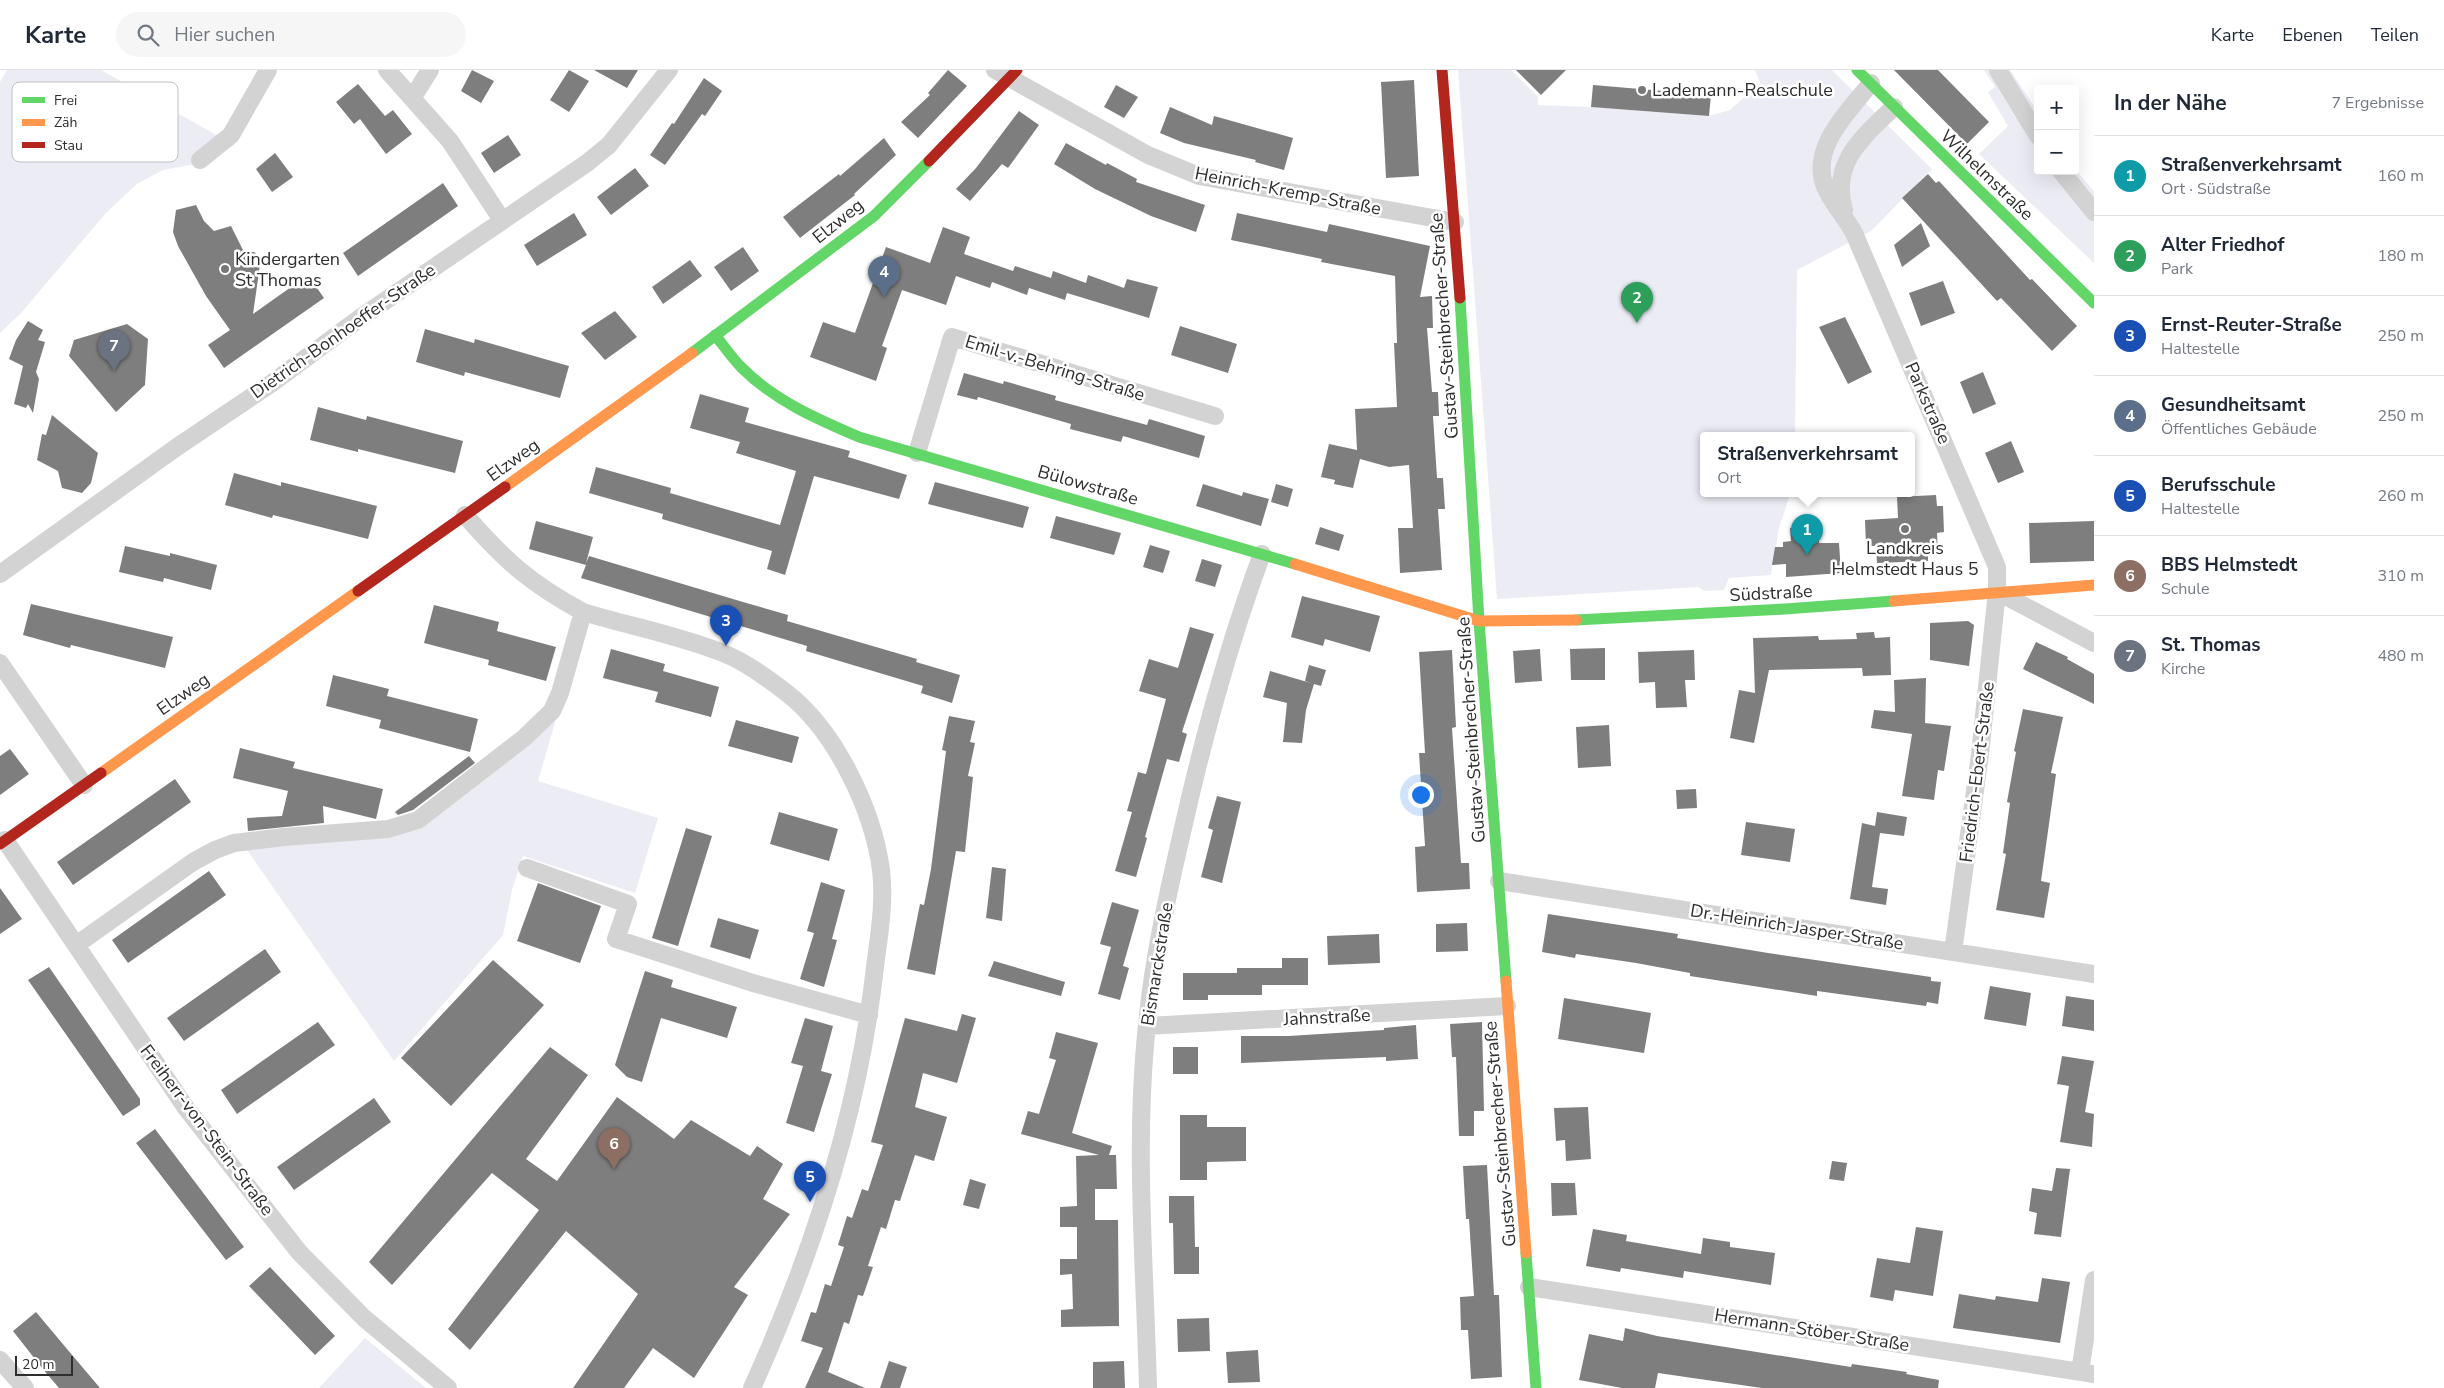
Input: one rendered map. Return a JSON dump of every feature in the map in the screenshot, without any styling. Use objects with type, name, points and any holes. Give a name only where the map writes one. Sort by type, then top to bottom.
[{"type":"street","points":[[200,160],[231,135],[268,70]]},
{"type":"street","points":[[387,70],[413,97],[450,141],[502,220]]},
{"type":"street","points":[[413,97],[430,70]]},
{"type":"street","name":"Dietrich-Bonhoeffer-Straße","points":[[0,574],[177,447],[272,383],[360,318],[564,179],[609,145],[669,70]]},
{"type":"street","name":"Gustav-Steinbrecher-Straße","points":[[1442,70],[1455,222],[1479,621],[1530,1287],[1536,1388]]},
{"type":"street","name":"Wilhelmstraße","points":[[1857,70],[2094,303]]},
{"type":"street","points":[[1998,70],[2034,130]]},
{"type":"street","name":"Heinrich-Kremp-Straße","points":[[1007,73],[1148,155],[1200,176],[1455,222]]},
{"type":"street","name":"Elzweg","points":[[2,842],[620,405],[796,276],[874,216],[943,148],[1007,73]]},
{"type":"street","name":"Parkstraße","points":[[1846,218],[1824,185],[1821,170],[1823,154],[1842,119],[1871,84]]},
{"type":"street","name":"Parkstraße","points":[[1894,106],[1864,137],[1843,166],[1840,197],[1846,218],[1959,473],[1997,566],[1997,592]]},
{"type":"street","points":[[2064,175],[2094,212]]},
{"type":"street","name":"Bülowstraße","points":[[715,335],[741,367],[768,391],[798,410],[859,437],[1262,554],[1479,621]]},
{"type":"street","name":"Emil-v.-Behring-Straße","points":[[917,453],[952,338],[1215,416]]},
{"type":"street","points":[[465,515],[516,569],[545,591],[583,612],[725,654],[755,671],[790,695],[828,738],[840,755],[870,823],[881,871],[881,919],[869,1015],[861,1058],[825,1199],[793,1292],[752,1388]]},
{"type":"street","name":"Bismarckstraße","points":[[1148,1388],[1141,1119],[1147,1026],[1168,891],[1189,800],[1241,613],[1262,554]]},
{"type":"street","name":"Südstraße","points":[[1479,621],[1554,621],[1795,609],[2094,585]]},
{"type":"street","points":[[1997,592],[2094,643]]},
{"type":"street","name":"Friedrich-Ebert-Straße","points":[[1953,952],[1980,754],[1997,592]]},
{"type":"street","points":[[76,945],[193,862],[234,843],[284,837],[388,830],[418,820],[524,738],[552,711],[560,693],[583,612]]},
{"type":"street","points":[[0,663],[84,785]]},
{"type":"street","name":"Freiherr-von-Stein-Straße","points":[[2,842],[76,945],[186,1108],[299,1252],[364,1318],[448,1388]]},
{"type":"street","points":[[527,868],[628,904],[616,939],[753,983],[869,1015]]},
{"type":"street","name":"Dr.-Heinrich-Jasper-Straße","points":[[1499,881],[2094,974]]},
{"type":"street","name":"Jahnstraße","points":[[1147,1026],[1507,1006]]},
{"type":"street","points":[[2087,1373],[2094,1280]]},
{"type":"street","name":"Hermann-Stöber-Straße","points":[[1530,1287],[2087,1373]]},
{"type":"street","points":[[0,1360],[25,1388]]},
{"type":"shaded area","points":[[7,70],[101,70],[122,82],[12,82],[12,162],[178,162],[178,113],[234,145],[207,162],[163,170],[137,184],[106,213],[21,313],[0,333],[0,82]]},
{"type":"shaded area","points":[[1458,70],[1511,70],[1538,97],[1538,105],[1709,116],[1730,110],[1760,83],[1755,70],[1832,70],[1932,169],[1871,231],[1797,270],[1795,432],[1700,432],[1700,497],[1789,497],[1779,528],[1771,575],[1729,578],[1724,590],[1704,591],[1698,587],[1497,599]]},
{"type":"shaded area","points":[[1984,70],[2010,70],[2034,106],[2034,175],[2079,174],[2094,191],[2094,263],[1979,154],[2008,126],[1988,92],[1995,87]]},
{"type":"shaded area","points":[[556,719],[538,781],[658,818],[635,893],[523,856],[512,890],[503,935],[394,1061],[245,847],[394,832]]},
{"type":"shaded area","points":[[365,1338],[426,1388],[319,1388]]},
{"type":"building","points":[[472,70],[494,81],[481,103],[461,91]]},
{"type":"building","points":[[569,70],[589,81],[569,112],[550,100]]},
{"type":"building","points":[[594,70],[638,70],[627,88]]},
{"type":"building","points":[[948,70],[967,86],[918,138],[901,122],[930,95],[928,93]]},
{"type":"building","points":[[1516,70],[1566,70],[1541,95]]},
{"type":"building","points":[[1894,70],[1938,70],[1989,122],[1967,144]]},
{"type":"building","points":[[704,78],[722,91],[705,116],[702,114],[665,165],[650,155],[672,123],[674,124]]},
{"type":"building","points":[[1414,80],[1419,176],[1386,178],[1381,82]]},
{"type":"building","points":[[358,84],[385,116],[393,110],[412,134],[386,154],[360,119],[354,124],[336,102]]},
{"type":"building","points":[[1116,85],[1138,97],[1124,118],[1104,107]]},
{"type":"building","points":[[1593,85],[1711,95],[1709,116],[1591,107]]},
{"type":"building","points":[[1170,107],[1212,125],[1214,116],[1293,138],[1284,170],[1255,162],[1256,160],[1184,143],[1160,133]]},
{"type":"building","points":[[1019,111],[1039,125],[1008,168],[1002,164],[970,201],[956,189],[976,168]]},
{"type":"building","points":[[508,135],[521,155],[494,173],[481,153]]},
{"type":"building","points":[[884,138],[896,155],[855,195],[800,238],[783,217],[839,174],[840,176]]},
{"type":"building","points":[[1066,143],[1106,165],[1107,163],[1137,179],[1136,182],[1205,205],[1196,232],[1151,216],[1095,189],[1054,164]]},
{"type":"building","points":[[275,153],[293,177],[272,192],[256,169]]},
{"type":"building","points":[[635,168],[649,186],[611,215],[597,197]]},
{"type":"building","points":[[1928,174],[1936,183],[1939,181],[2030,280],[2032,279],[2077,326],[2052,351],[2001,298],[1997,301],[1902,198]]},
{"type":"building","points":[[443,183],[458,206],[358,276],[343,253]]},
{"type":"building","points":[[196,205],[204,221],[214,231],[231,226],[244,252],[254,252],[261,258],[253,314],[308,275],[324,298],[224,368],[208,345],[230,330],[206,296],[178,246],[173,232],[176,210]]},
{"type":"building","points":[[574,213],[587,235],[537,266],[524,245]]},
{"type":"building","points":[[1237,213],[1327,232],[1329,224],[1430,246],[1420,297],[1432,296],[1433,328],[1427,328],[1432,392],[1438,392],[1439,416],[1433,416],[1437,478],[1443,478],[1445,509],[1438,509],[1442,570],[1400,573],[1398,528],[1413,528],[1409,465],[1389,467],[1360,459],[1353,488],[1334,484],[1335,480],[1321,477],[1329,444],[1357,450],[1355,409],[1397,407],[1394,343],[1397,343],[1395,276],[1321,262],[1322,259],[1231,240]]},
{"type":"building","points":[[1921,223],[1930,246],[1902,267],[1894,245]]},
{"type":"building","points":[[943,227],[970,237],[964,254],[1013,271],[1015,266],[1051,278],[1053,271],[1086,283],[1088,275],[1124,288],[1127,279],[1158,287],[1149,318],[1067,293],[1065,300],[1029,288],[1027,295],[992,282],[990,288],[956,276],[946,305],[902,290],[882,346],[887,348],[876,381],[810,357],[823,322],[855,333],[886,247],[930,263]]},
{"type":"building","points":[[743,247],[759,271],[731,291],[714,267]]},
{"type":"building","points":[[690,260],[702,276],[663,304],[652,287]]},
{"type":"building","points":[[1943,281],[1955,313],[1921,326],[1909,293]]},
{"type":"building","points":[[615,311],[637,337],[605,360],[581,333]]},
{"type":"building","points":[[1845,317],[1872,372],[1848,384],[1819,327]]},
{"type":"building","points":[[28,321],[43,330],[38,340],[45,342],[36,372],[39,379],[33,413],[28,404],[26,408],[14,404],[23,366],[9,359],[16,340]]},
{"type":"building","points":[[127,324],[148,339],[145,385],[116,412],[69,356],[74,340]]},
{"type":"building","points":[[1180,326],[1237,344],[1228,373],[1171,355]]},
{"type":"building","points":[[425,329],[474,343],[475,339],[569,366],[560,398],[465,372],[464,376],[416,362]]},
{"type":"building","points":[[1983,372],[1996,404],[1973,414],[1960,382]]},
{"type":"building","points":[[964,373],[1003,384],[1004,381],[1056,396],[1055,400],[1147,425],[1149,419],[1205,436],[1199,458],[1123,436],[1121,442],[1070,429],[1071,424],[978,397],[977,400],[957,395]]},
{"type":"building","points":[[700,394],[749,408],[745,422],[850,451],[848,457],[907,475],[899,499],[814,476],[785,575],[767,569],[772,551],[662,519],[663,514],[589,493],[596,467],[671,488],[670,493],[780,525],[796,471],[736,453],[740,442],[690,428]]},
{"type":"building","points":[[318,407],[366,420],[367,416],[463,441],[455,473],[358,449],[358,452],[310,440]]},
{"type":"building","points":[[52,415],[98,453],[91,483],[82,493],[62,488],[58,471],[37,460],[42,434],[46,435]]},
{"type":"building","points":[[2011,441],[2024,472],[1998,483],[1985,453]]},
{"type":"building","points":[[234,473],[281,486],[281,482],[377,506],[368,539],[273,515],[272,518],[225,505]]},
{"type":"building","points":[[935,482],[1029,507],[1023,528],[928,504]]},
{"type":"building","points":[[1203,484],[1242,496],[1243,492],[1269,499],[1261,526],[1196,506]]},
{"type":"building","points":[[1276,484],[1293,489],[1288,507],[1271,502]]},
{"type":"building","name":"Landkreis Helmstedt Haus 5","points":[[1936,495],[1937,506],[1943,506],[1944,532],[1937,533],[1938,555],[1928,556],[1928,561],[1877,563],[1876,546],[1866,546],[1865,520],[1898,518],[1897,497]]},
{"type":"building","points":[[1056,516],[1121,533],[1114,555],[1050,538]]},
{"type":"building","points":[[536,521],[593,537],[586,563],[589,556],[788,615],[787,621],[917,659],[916,662],[960,675],[952,703],[921,693],[923,686],[806,651],[807,646],[581,578],[586,565],[529,549]]},
{"type":"building","points":[[2094,521],[2094,561],[2030,563],[2029,523]]},
{"type":"building","points":[[1818,526],[1819,543],[1839,543],[1841,573],[1786,577],[1786,564],[1772,565],[1775,547],[1783,547],[1783,542],[1791,541],[1790,528]]},
{"type":"building","points":[[1320,527],[1344,535],[1339,551],[1315,544]]},
{"type":"building","points":[[1150,545],[1170,551],[1163,573],[1143,567]]},
{"type":"building","points":[[125,546],[170,556],[170,553],[217,565],[211,590],[164,578],[163,582],[119,572]]},
{"type":"building","points":[[1202,559],[1222,565],[1215,587],[1195,581]]},
{"type":"building","points":[[1302,596],[1380,616],[1370,652],[1325,639],[1323,646],[1291,637]]},
{"type":"building","points":[[31,604],[173,637],[165,668],[71,645],[70,648],[23,635]]},
{"type":"building","points":[[434,605],[499,622],[497,631],[556,647],[546,681],[488,665],[489,660],[424,643]]},
{"type":"building","points":[[1968,621],[1974,625],[1969,666],[1930,660],[1930,623]]},
{"type":"building","points":[[1190,627],[1214,634],[1182,732],[1187,734],[1179,762],[1167,759],[1136,877],[1115,871],[1132,812],[1127,811],[1138,772],[1146,774],[1166,699],[1139,691],[1149,659],[1178,668]]},
{"type":"building","points":[[1874,632],[1875,638],[1890,637],[1891,675],[1863,676],[1862,668],[1769,670],[1754,743],[1730,738],[1739,690],[1755,693],[1753,638],[1818,636],[1819,640],[1857,639],[1856,633]]},
{"type":"building","points":[[2036,642],[2068,657],[2067,659],[2094,674],[2094,704],[2023,669]]},
{"type":"building","points":[[1605,648],[1605,680],[1571,680],[1570,649]]},
{"type":"building","points":[[611,649],[665,664],[663,671],[719,687],[711,717],[655,702],[658,692],[603,678]]},
{"type":"building","points":[[1540,649],[1542,681],[1515,683],[1513,651]]},
{"type":"building","points":[[1452,650],[1456,727],[1452,728],[1461,863],[1469,863],[1470,889],[1417,892],[1415,847],[1425,846],[1419,753],[1425,753],[1419,652]]},
{"type":"building","points":[[1694,650],[1695,680],[1685,680],[1687,707],[1656,708],[1655,682],[1639,683],[1638,652]]},
{"type":"building","points":[[1309,665],[1326,670],[1321,686],[1305,681]]},
{"type":"building","points":[[1270,671],[1314,684],[1306,710],[1302,743],[1283,742],[1287,703],[1263,697]]},
{"type":"building","points":[[333,675],[389,689],[387,696],[478,719],[470,752],[379,728],[381,720],[326,706]]},
{"type":"building","points":[[1926,678],[1925,723],[1951,726],[1944,771],[1938,770],[1934,800],[1902,796],[1912,734],[1871,728],[1874,710],[1895,712],[1894,680]]},
{"type":"building","points":[[2023,709],[2063,717],[2051,773],[2056,774],[2041,881],[2050,883],[2044,918],[1996,910],[2006,854],[2003,853],[2010,803],[2007,802],[2016,752],[2014,751]]},
{"type":"building","points":[[949,716],[975,721],[970,742],[975,743],[968,776],[973,777],[965,852],[956,851],[935,975],[907,969],[920,904],[924,905],[931,869],[946,751],[942,750]]},
{"type":"building","points":[[736,720],[799,737],[792,763],[728,746]]},
{"type":"building","points":[[1609,725],[1611,766],[1578,768],[1576,727]]},
{"type":"building","points":[[240,748],[295,762],[293,768],[383,789],[376,819],[323,806],[324,823],[248,831],[247,818],[282,816],[288,791],[233,778]]},
{"type":"building","points":[[10,749],[29,774],[0,795],[0,756]]},
{"type":"building","points":[[469,756],[475,763],[413,810],[398,815],[395,812]]},
{"type":"building","points":[[175,779],[191,802],[73,885],[57,862]]},
{"type":"building","points":[[1696,789],[1697,808],[1677,809],[1676,790]]},
{"type":"building","points":[[1217,796],[1241,802],[1222,883],[1201,877],[1213,830],[1208,828]]},
{"type":"building","points":[[779,812],[838,829],[829,861],[770,844]]},
{"type":"building","points":[[1877,812],[1907,817],[1904,836],[1880,833],[1872,887],[1888,889],[1886,905],[1850,899],[1862,823],[1875,826]]},
{"type":"building","points":[[1746,822],[1795,829],[1790,862],[1741,855]]},
{"type":"building","points":[[686,828],[712,836],[678,946],[652,938]]},
{"type":"building","points":[[992,867],[1006,869],[1002,921],[986,918]]},
{"type":"building","points":[[209,871],[226,895],[128,963],[112,940]]},
{"type":"building","points":[[821,882],[845,890],[832,939],[837,940],[824,987],[800,979],[814,933],[807,931]]},
{"type":"building","points":[[538,883],[601,906],[580,963],[517,941]]},
{"type":"building","points":[[0,888],[22,919],[0,934]]},
{"type":"building","points":[[1112,902],[1139,910],[1123,966],[1129,968],[1120,1000],[1098,994],[1111,947],[1100,944]]},
{"type":"building","points":[[1548,914],[1678,934],[1677,938],[1768,953],[1931,977],[1931,981],[1941,982],[1938,1004],[1927,1002],[1926,1006],[1817,991],[1817,996],[1690,976],[1690,973],[1636,963],[1576,954],[1575,958],[1542,952]]},
{"type":"building","points":[[718,918],[759,930],[750,959],[710,947]]},
{"type":"building","points":[[1467,923],[1468,951],[1436,952],[1436,924]]},
{"type":"building","points":[[1379,934],[1380,963],[1328,965],[1327,936]]},
{"type":"building","points":[[265,949],[281,972],[184,1041],[167,1018]]},
{"type":"building","points":[[1282,958],[1308,958],[1308,985],[1262,985],[1262,995],[1208,995],[1208,1000],[1183,1000],[1183,973],[1237,973],[1237,968],[1282,968]]},
{"type":"building","points":[[493,960],[544,1005],[451,1106],[401,1058]]},
{"type":"building","points":[[994,961],[1065,982],[1061,996],[988,976]]},
{"type":"building","points":[[49,967],[140,1099],[140,1105],[123,1116],[28,980]]},
{"type":"building","points":[[645,971],[673,980],[671,987],[737,1007],[727,1038],[661,1018],[642,1082],[627,1077],[615,1065]]},
{"type":"building","points":[[1990,986],[2031,993],[2026,1026],[1984,1019]]},
{"type":"building","points":[[2066,996],[2094,1000],[2094,1031],[2062,1026]]},
{"type":"building","points":[[1564,998],[1651,1013],[1644,1053],[1558,1039]]},
{"type":"building","points":[[962,1014],[976,1018],[957,1083],[923,1073],[915,1107],[947,1117],[934,1161],[915,1155],[900,1201],[895,1200],[886,1229],[881,1227],[868,1266],[873,1267],[863,1296],[858,1295],[849,1324],[844,1322],[828,1372],[865,1388],[805,1388],[823,1348],[801,1341],[811,1312],[816,1313],[825,1284],[831,1286],[844,1247],[838,1245],[847,1216],[852,1218],[862,1189],[868,1191],[883,1145],[871,1142],[905,1018],[957,1031]]},
{"type":"building","points":[[805,1018],[833,1026],[821,1071],[832,1074],[814,1132],[786,1123],[803,1066],[791,1063]]},
{"type":"building","points":[[318,1022],[335,1045],[237,1114],[221,1090]]},
{"type":"building","points":[[1482,1022],[1484,1111],[1474,1111],[1474,1136],[1459,1136],[1456,1057],[1452,1057],[1450,1024]]},
{"type":"building","points":[[1416,1025],[1418,1059],[1386,1061],[1386,1057],[1241,1063],[1241,1036],[1289,1036],[1384,1030],[1384,1028]]},
{"type":"building","points":[[1056,1032],[1098,1043],[1072,1133],[1112,1146],[1109,1155],[1116,1155],[1117,1189],[1095,1189],[1095,1220],[1118,1220],[1119,1326],[1061,1327],[1061,1310],[1073,1309],[1072,1274],[1060,1275],[1060,1259],[1077,1259],[1077,1227],[1060,1227],[1060,1207],[1077,1206],[1076,1156],[1099,1155],[1021,1134],[1028,1111],[1039,1114],[1056,1060],[1049,1058]]},
{"type":"building","points":[[550,1047],[588,1075],[526,1159],[557,1181],[617,1097],[674,1139],[691,1120],[750,1156],[757,1146],[783,1164],[763,1199],[790,1214],[734,1287],[748,1295],[694,1378],[653,1348],[624,1388],[573,1388],[638,1294],[566,1231],[470,1350],[448,1329],[539,1210],[492,1173],[392,1285],[369,1262]]},
{"type":"building","points":[[1173,1047],[1198,1047],[1198,1074],[1173,1074]]},
{"type":"building","points":[[2062,1056],[2094,1061],[2085,1112],[2094,1114],[2092,1147],[2060,1142],[2069,1086],[2057,1084]]},
{"type":"building","points":[[374,1098],[391,1122],[294,1190],[277,1167]]},
{"type":"building","points":[[1588,1107],[1591,1159],[1566,1161],[1565,1140],[1556,1141],[1554,1108]]},
{"type":"building","points":[[1180,1115],[1207,1115],[1207,1127],[1246,1127],[1246,1161],[1207,1162],[1207,1180],[1180,1180]]},
{"type":"building","points":[[155,1129],[244,1247],[226,1260],[136,1143]]},
{"type":"building","points":[[1832,1161],[1847,1163],[1844,1181],[1829,1179]]},
{"type":"building","points":[[1487,1165],[1494,1295],[1499,1295],[1502,1377],[1471,1379],[1468,1330],[1461,1330],[1460,1297],[1474,1296],[1469,1219],[1466,1219],[1463,1166]]},
{"type":"building","points":[[2056,1168],[2070,1169],[2061,1237],[2034,1234],[2037,1213],[2029,1211],[2032,1188],[2052,1191]]},
{"type":"building","points":[[970,1179],[986,1184],[979,1209],[963,1205]]},
{"type":"building","points":[[1551,1183],[1575,1183],[1577,1215],[1552,1216]]},
{"type":"building","points":[[1169,1196],[1194,1196],[1195,1247],[1199,1247],[1199,1274],[1174,1274],[1173,1223],[1169,1223]]},
{"type":"building","points":[[1916,1227],[1943,1231],[1933,1296],[1895,1290],[1893,1301],[1870,1297],[1877,1258],[1910,1263]]},
{"type":"building","points":[[1593,1229],[1627,1235],[1626,1241],[1701,1254],[1703,1238],[1730,1242],[1730,1247],[1775,1253],[1771,1285],[1684,1271],[1683,1278],[1621,1268],[1620,1272],[1586,1266]]},
{"type":"building","points":[[270,1267],[335,1336],[315,1355],[249,1286]]},
{"type":"building","points":[[2042,1278],[2070,1282],[2060,1343],[1953,1328],[1959,1294],[1995,1300],[1996,1296],[2038,1302]]},
{"type":"building","points":[[36,1312],[100,1388],[59,1388],[42,1368],[13,1331]]},
{"type":"building","points":[[1209,1318],[1210,1351],[1178,1352],[1177,1319]]},
{"type":"building","points":[[1625,1328],[1657,1336],[1851,1367],[1852,1364],[1907,1372],[1906,1374],[1939,1380],[1938,1388],[1762,1388],[1658,1373],[1655,1388],[1622,1388],[1579,1380],[1589,1334],[1623,1341]]},
{"type":"building","points":[[1258,1350],[1260,1382],[1228,1383],[1226,1352]]},
{"type":"building","points":[[889,1361],[907,1367],[900,1388],[880,1388]]},
{"type":"building","points":[[1124,1361],[1125,1388],[1093,1388],[1093,1362]]},
{"type":"traffic: fast","points":[[1857,70],[2094,303]]},
{"type":"traffic: fast","points":[[692,353],[874,216],[929,161]]},
{"type":"traffic: fast","points":[[1460,298],[1479,621],[1506,981]]},
{"type":"traffic: fast","points":[[715,335],[742,368],[782,400],[859,437],[1295,564]]},
{"type":"traffic: fast","points":[[1576,620],[1894,601]]},
{"type":"traffic: fast","points":[[1526,1253],[1536,1388]]},
{"type":"traffic: slow","points":[[505,487],[692,353]]},
{"type":"traffic: slow","points":[[1295,564],[1479,621],[1576,620]]},
{"type":"traffic: slow","points":[[1894,601],[2094,585]]},
{"type":"traffic: slow","points":[[101,773],[358,591]]},
{"type":"traffic: slow","points":[[1506,981],[1526,1253]]},
{"type":"traffic: jam","points":[[929,161],[1017,70]]},
{"type":"traffic: jam","points":[[1442,70],[1460,298]]},
{"type":"traffic: jam","points":[[358,591],[505,487]]},
{"type":"traffic: jam","points":[[0,844],[101,773]]},
{"type":"place","name":"Lademann-Realschule","points":[[1642,90]]},
{"type":"place","name":"Kindergarten St Thomas","points":[[225,269]]},
{"type":"place","name":"Gesundheitsamt","points":[[884,297]]},
{"type":"place","name":"Alter Friedhof","points":[[1637,323]]},
{"type":"place","name":"St. Thomas","points":[[114,371]]},
{"type":"place","name":"Landkreis Helmstedt Haus 5","points":[[1905,529]]},
{"type":"place","name":"Straßenverkehrsamt","points":[[1807,555]]},
{"type":"place","name":"Ernst-Reuter-Straße","points":[[726,646]]},
{"type":"place","name":"BBS Helmstedt","points":[[614,1169]]},
{"type":"place","name":"Berufsschule","points":[[810,1202]]}]
